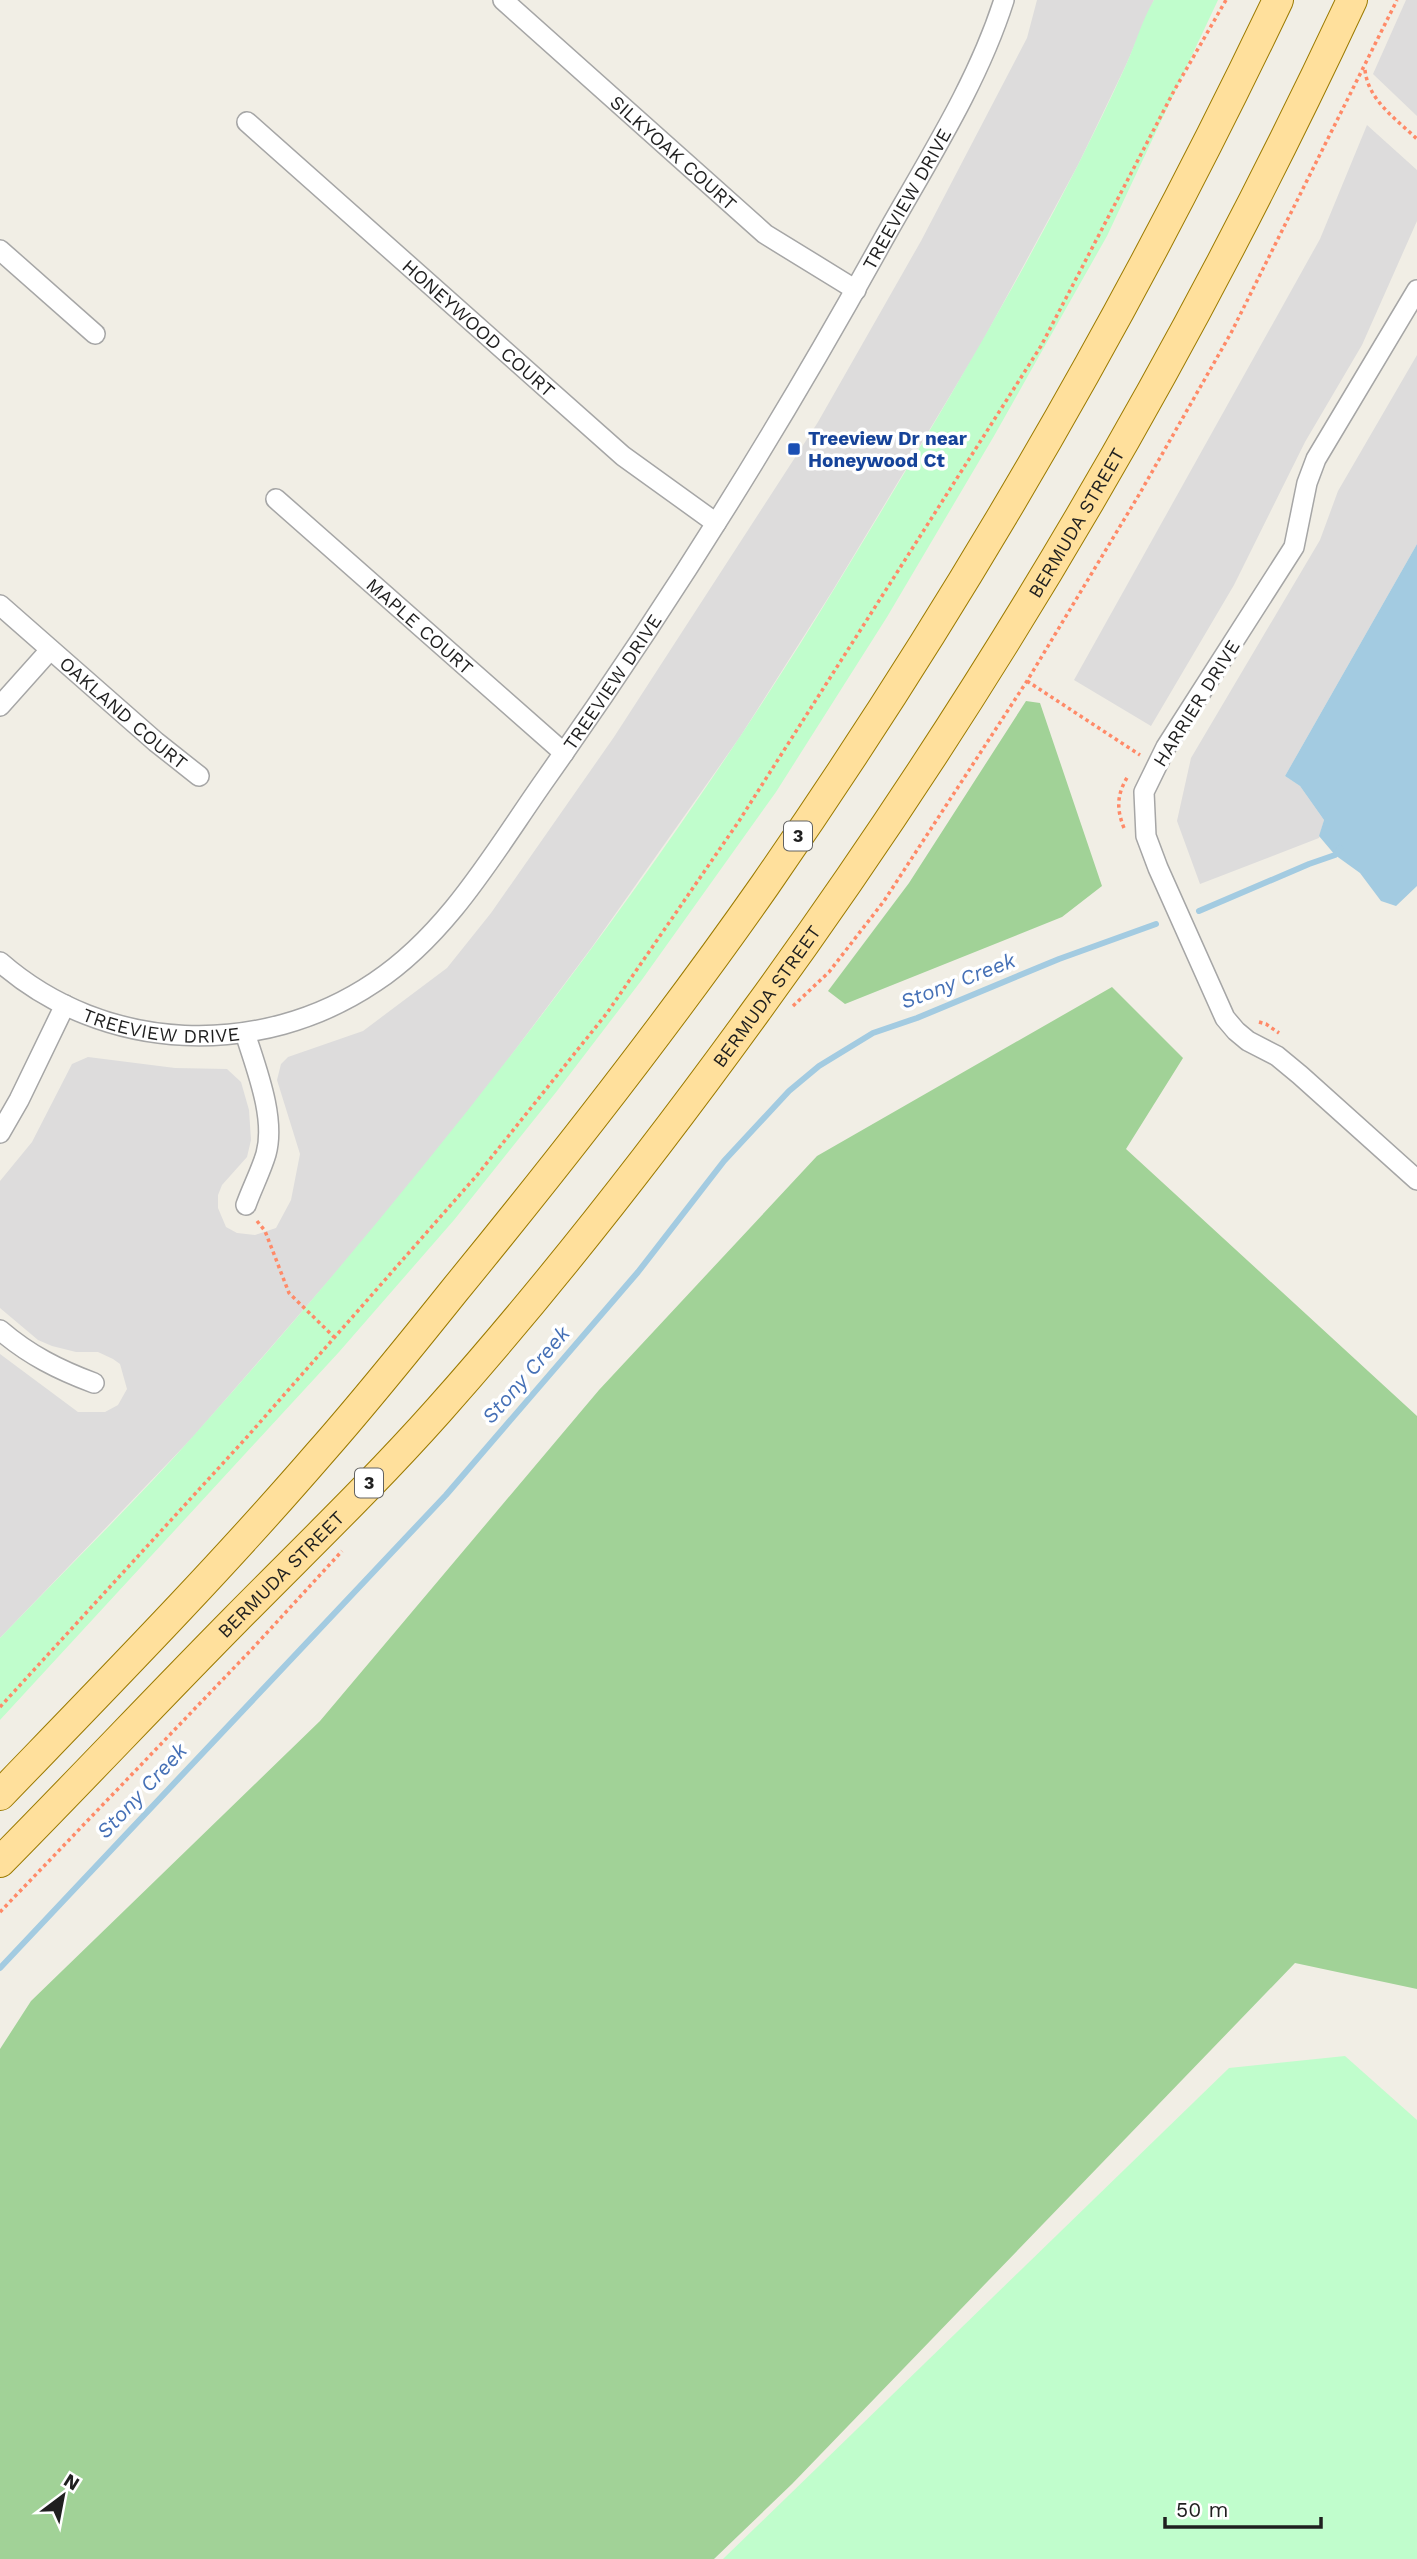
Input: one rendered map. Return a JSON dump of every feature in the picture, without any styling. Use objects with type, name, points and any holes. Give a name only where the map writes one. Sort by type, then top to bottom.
[{"type":"main road","name":"3","points":[[0,1795],[176,1613],[339,1431],[589,1122],[765,884],[960,587],[1065,409],[1158,238],[1278,0]]},
{"type":"main road","name":"BERMUDA STREET","points":[[0,1863],[437,1412],[621,1190],[691,1101],[792,962],[939,746],[1065,545],[1197,310],[1300,111],[1352,0]]},
{"type":"street","name":"SILKYOAK COURT","points":[[503,0],[765,234],[856,290]]},
{"type":"street","name":"TREEVIEW DRIVE","points":[[0,962],[37,990],[100,1020],[145,1032],[210,1037],[245,1033],[314,1014],[354,995],[398,966],[421,946],[459,901],[629,661],[794,399],[959,103],[998,22],[1004,0]]},
{"type":"street","name":"HONEYWOOD COURT","points":[[247,122],[623,456],[716,523]]},
{"type":"street","points":[[0,250],[94,334]]},
{"type":"street","name":"HARRIER DRIVE","points":[[1417,290],[1316,459],[1307,483],[1294,547],[1156,766],[1144,792],[1146,836],[1225,1018],[1248,1041],[1277,1056],[1417,1180]]},
{"type":"street","name":"MAPLE COURT","points":[[276,499],[564,753]]},
{"type":"street","name":"OAKLAND COURT","points":[[0,604],[156,742],[199,776]]},
{"type":"street","name":"OAKLAND COURT","points":[[0,706],[50,650]]},
{"type":"street","points":[[0,1133],[65,1005]]},
{"type":"street","points":[[245,1033],[264,1096],[269,1136],[266,1153],[246,1205]]},
{"type":"street","points":[[0,1330],[37,1358],[94,1384]]},
{"type":"path","points":[[0,1707],[237,1447],[478,1174],[607,1013],[739,821],[1041,346],[1175,89],[1226,0]]},
{"type":"path","points":[[1365,68],[1366,82],[1378,101],[1417,139]]},
{"type":"path","points":[[1027,681],[1156,766]]},
{"type":"path","points":[[246,1205],[265,1231],[289,1293],[334,1337]]},
{"type":"shaded area","points":[[1037,0],[1154,0],[1078,165],[980,346],[833,590],[740,737],[592,947],[486,1089],[383,1218],[193,1437],[0,1638],[0,1354],[78,1412],[105,1412],[118,1405],[127,1389],[120,1364],[113,1359],[98,1352],[76,1352],[38,1340],[0,1308],[0,1181],[32,1142],[72,1064],[88,1057],[175,1068],[227,1069],[241,1082],[249,1110],[251,1140],[247,1157],[222,1185],[218,1195],[218,1208],[226,1227],[237,1233],[255,1235],[276,1228],[291,1200],[300,1154],[277,1080],[281,1064],[288,1057],[363,1031],[447,968],[491,913],[614,737],[818,422],[921,241],[1027,38]]},
{"type":"shaded area","points":[[1406,0],[1417,0],[1417,116],[1373,74]]},
{"type":"shaded area","points":[[1367,125],[1417,170],[1417,221],[1362,345],[1305,442],[1234,585],[1151,726],[1074,680],[1320,239]]},
{"type":"shaded area","points":[[1417,355],[1417,544],[1285,776],[1300,786],[1324,820],[1319,838],[1200,884],[1177,821],[1191,758],[1320,540],[1338,491]]},
{"type":"green space","points":[[1154,0],[1218,0],[1107,236],[994,436],[887,617],[776,792],[641,981],[454,1220],[339,1352],[0,1720],[0,1638],[172,1459],[283,1333],[453,1129],[614,918],[765,699],[930,430],[1050,219],[1130,57]]},
{"type":"green space","points":[[1026,701],[1040,703],[1102,886],[1062,917],[845,1004],[828,991],[909,883]]},
{"type":"green space","points":[[1112,987],[1183,1058],[1126,1149],[1417,1416],[1417,1989],[1295,1963],[792,2484],[714,2559],[0,2559],[0,2049],[31,2001],[320,1721],[599,1390],[817,1156]]},
{"type":"green space","points":[[1345,2056],[1417,2120],[1417,2559],[723,2559],[1229,2068]]},
{"type":"water","points":[[1417,544],[1417,886],[1396,906],[1381,901],[1360,873],[1335,855],[1319,836],[1324,820],[1300,786],[1285,776]]},
{"type":"waterway","name":"Stony Creek","points":[[1199,911],[1335,855],[1340,848]]},
{"type":"waterway","name":"Stony Creek","points":[[0,1968],[446,1495],[638,1272],[724,1161],[789,1091],[819,1066],[873,1033],[917,1018],[1059,959],[1156,924]]},
{"type":"place","name":"Treeview Dr near Honeywood Ct","points":[[794,449]]}]
